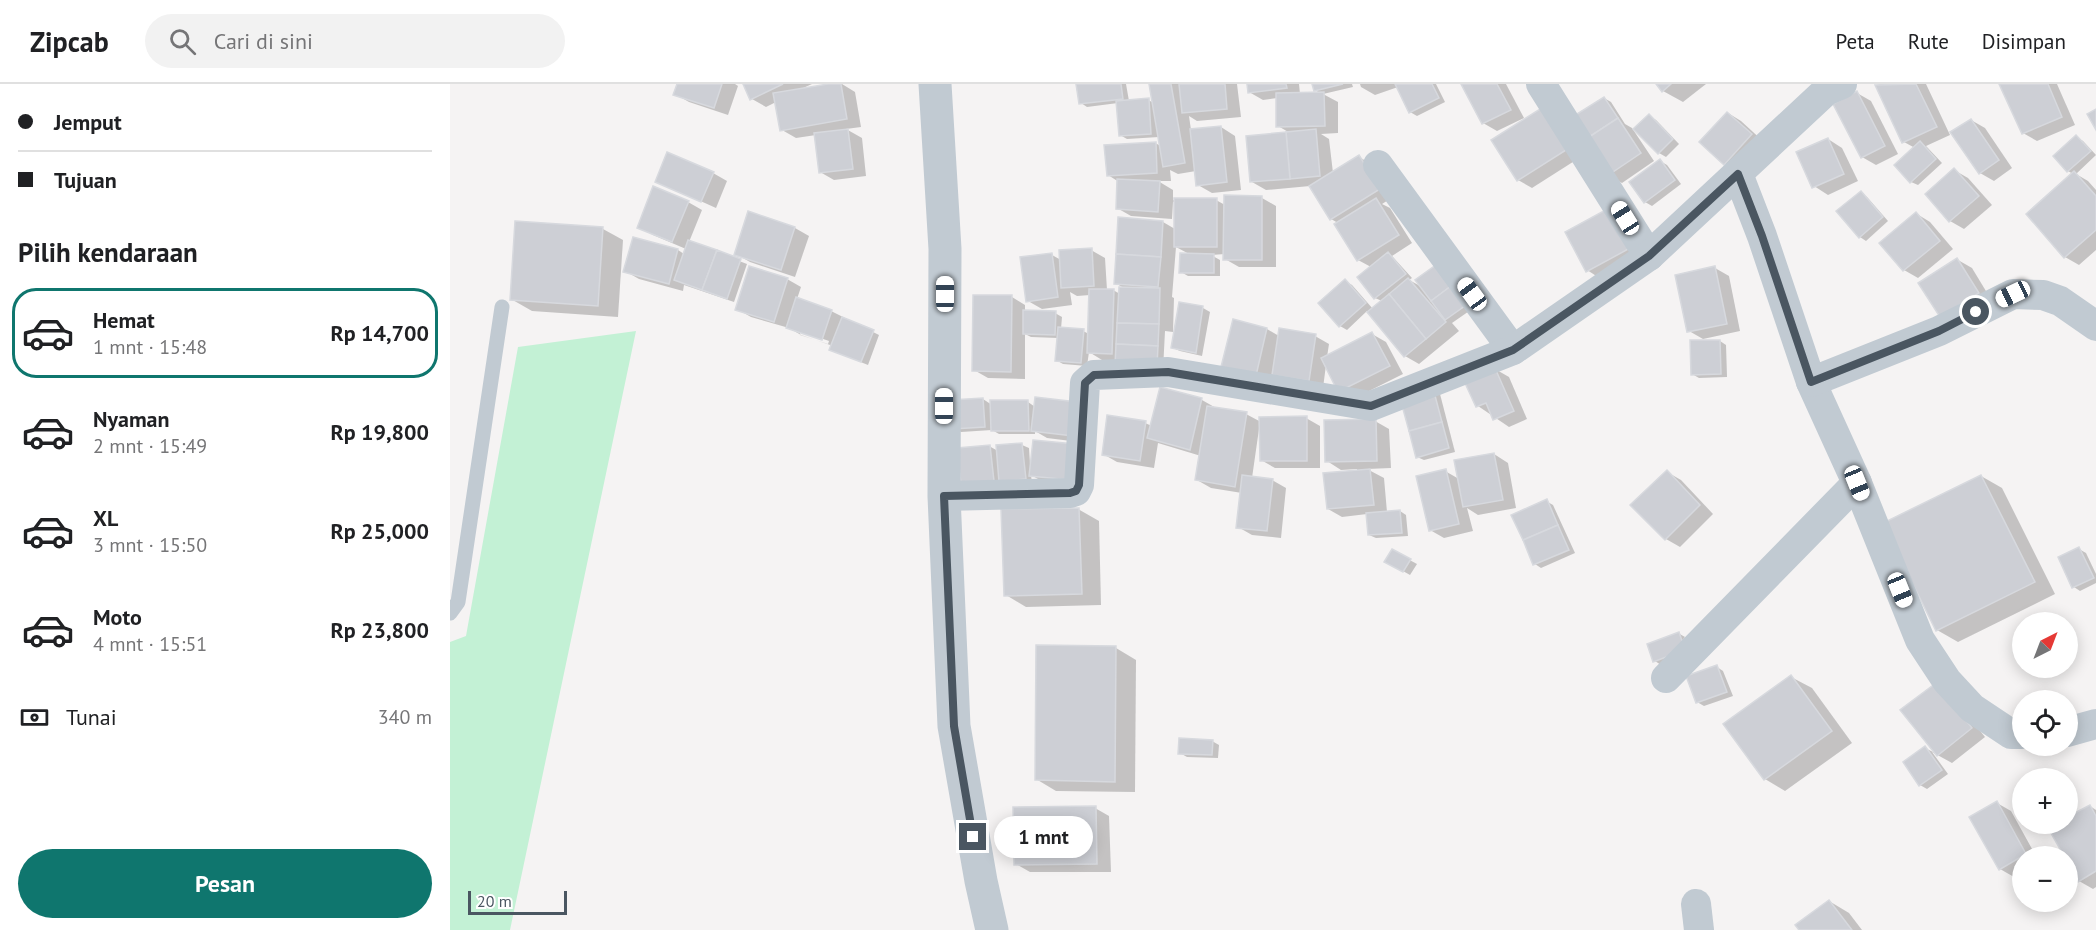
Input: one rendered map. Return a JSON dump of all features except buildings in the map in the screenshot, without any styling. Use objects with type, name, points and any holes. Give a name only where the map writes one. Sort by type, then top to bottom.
[{"type":"street","points":[[936,84],[945,249],[944,496],[954,726],[981,881],[992,930]]},
{"type":"street","points":[[1541,84],[1649,256]]},
{"type":"street","points":[[944,496],[1076,491],[1079,485],[1085,383],[1094,375],[1168,372],[1371,406],[1513,350],[1649,256],[1826,91],[1842,84]]},
{"type":"street","points":[[1378,165],[1513,350]]},
{"type":"street","points":[[1738,174],[1762,236],[1811,382],[1857,483],[1920,640],[1947,681],[1972,708],[2012,734]]},
{"type":"street","points":[[1811,382],[1939,331],[2013,294],[2043,295],[2060,301],[2096,326]]},
{"type":"street","points":[[1666,678],[1857,483]]},
{"type":"street","points":[[2078,729],[2096,724]]},
{"type":"lane","points":[[450,613],[458,602],[502,307]]},
{"type":"green space","points":[[636,331],[510,930],[450,930],[450,642],[466,636],[518,347]]},
{"type":"route","points":[[973,837],[954,726],[944,496],[1076,491],[1079,485],[1085,383],[1094,375],[1168,372],[1371,406],[1513,350],[1649,256],[1738,174],[1762,236],[1811,382],[1939,331],[1976,312]]}]
